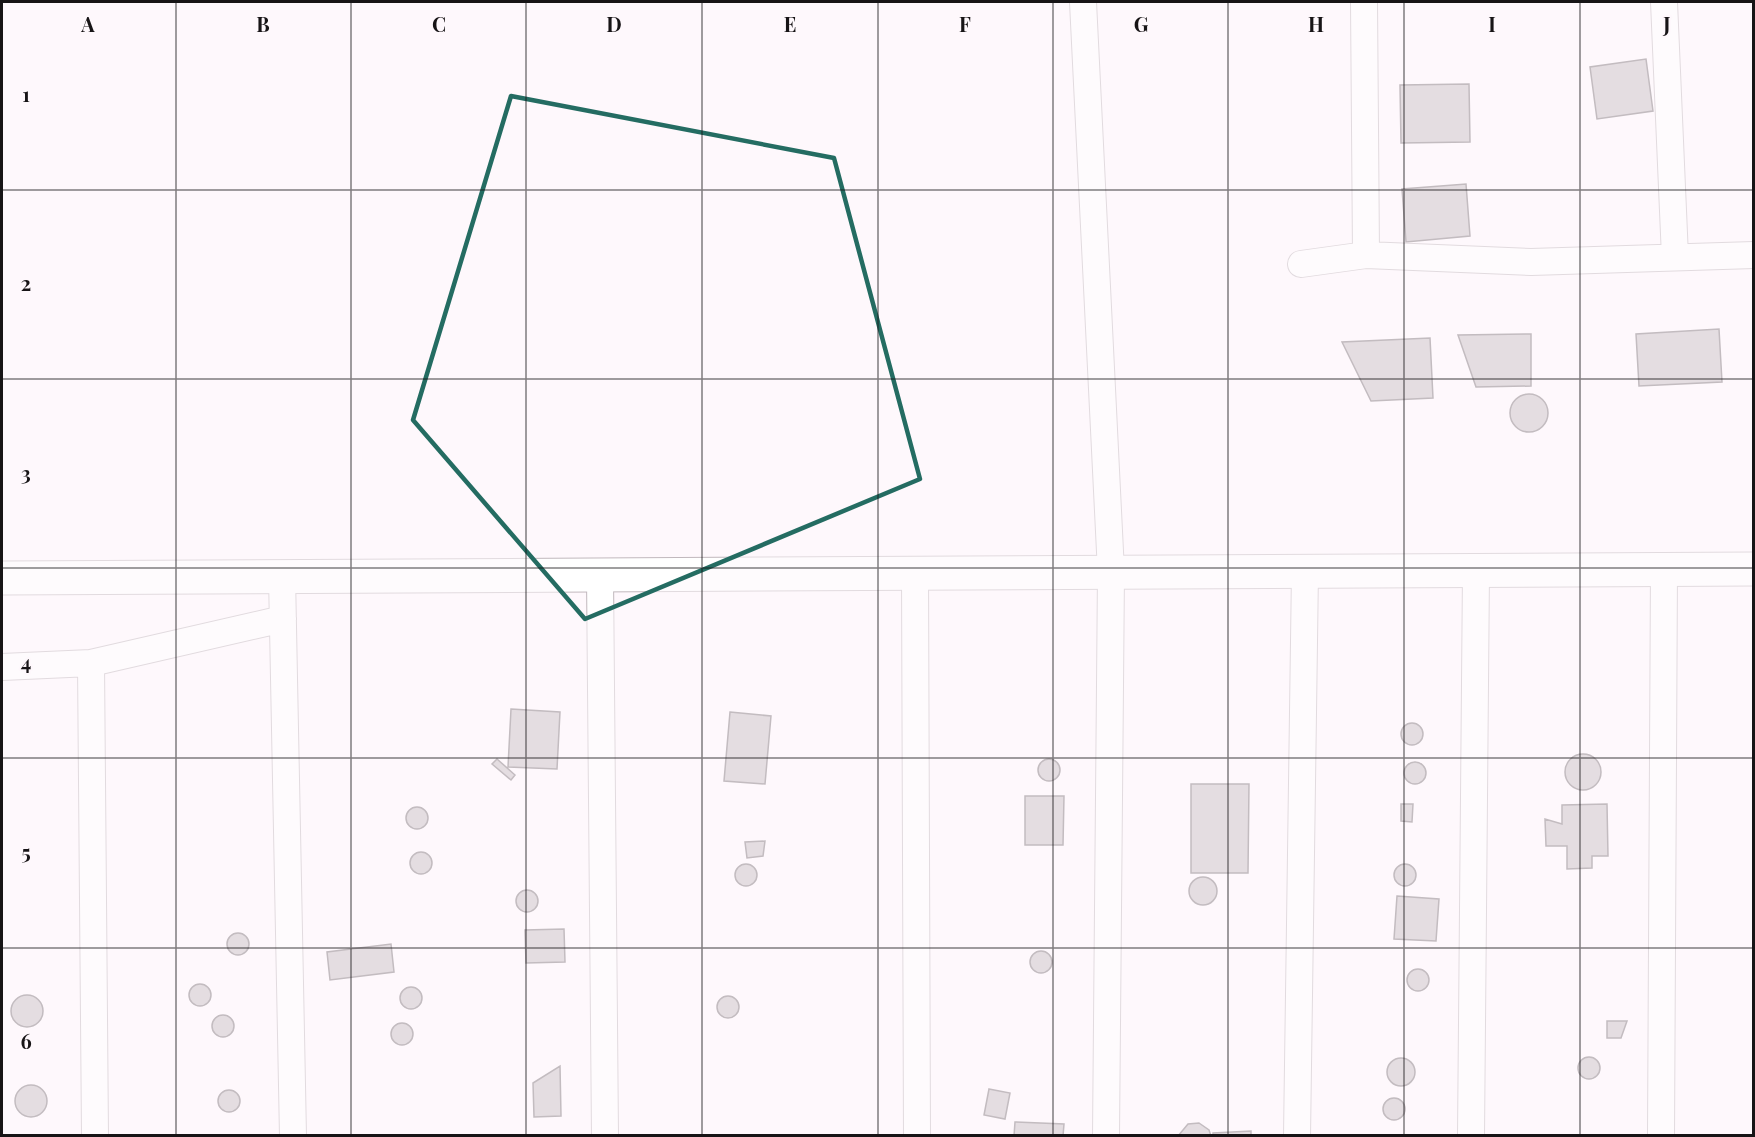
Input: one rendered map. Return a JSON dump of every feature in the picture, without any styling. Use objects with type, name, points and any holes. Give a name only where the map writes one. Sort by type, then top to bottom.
[{"type":"street","points":[[1083,2],[1111,572],[1106,1136]]},
{"type":"street","points":[[1364,2],[1366,255]]},
{"type":"street","points":[[1664,2],[1674,257]]},
{"type":"street","points":[[1301,264],[1366,255],[1531,262],[1754,255]]},
{"type":"street","points":[[2,578],[1754,569]]},
{"type":"street","points":[[1661,1136],[1664,570]]},
{"type":"street","points":[[1297,1136],[1305,571]]},
{"type":"street","points":[[1471,1136],[1476,571]]},
{"type":"street","points":[[915,573],[916,1136]]},
{"type":"street","points":[[600,575],[605,1136]]},
{"type":"street","points":[[282,576],[293,1136]]},
{"type":"street","points":[[2,667],[92,663],[283,619]]},
{"type":"street","points":[[92,663],[94,1136]]},
{"type":"highlighted area","points":[[511,96],[834,158],[920,479],[585,619],[413,420]]},
{"type":"building","points":[[1646,59],[1653,111],[1597,119],[1590,67]]},
{"type":"building","points":[[1469,84],[1470,142],[1401,143],[1400,85]]},
{"type":"building","points":[[1466,184],[1470,236],[1406,242],[1402,189]]},
{"type":"building","points":[[1719,329],[1722,382],[1639,386],[1636,334]]},
{"type":"building","points":[[1531,334],[1531,386],[1476,387],[1458,335]]},
{"type":"building","points":[[1430,338],[1433,398],[1371,401],[1342,342]]},
{"type":"building","points":[[1529,394],[1543,399],[1548,413],[1543,427],[1529,432],[1515,427],[1510,413],[1515,399]]},
{"type":"building","points":[[511,709],[560,712],[557,769],[508,767]]},
{"type":"building","points":[[730,712],[771,716],[765,784],[724,781]]},
{"type":"building","points":[[1412,723],[1420,726],[1423,734],[1420,742],[1412,745],[1404,742],[1401,734],[1404,726]]},
{"type":"building","points":[[1583,754],[1596,759],[1601,772],[1596,785],[1583,790],[1570,785],[1565,772],[1570,759]]},
{"type":"building","points":[[497,759],[515,775],[511,780],[492,764]]},
{"type":"building","points":[[1049,759],[1057,762],[1060,770],[1057,778],[1049,781],[1041,778],[1038,770],[1041,762]]},
{"type":"building","points":[[1415,762],[1423,765],[1426,773],[1423,781],[1415,784],[1407,781],[1404,773],[1407,765]]},
{"type":"building","points":[[1191,784],[1249,784],[1248,873],[1191,873]]},
{"type":"building","points":[[1025,796],[1064,796],[1063,845],[1025,845]]},
{"type":"building","points":[[1401,804],[1413,804],[1412,822],[1401,821]]},
{"type":"building","points":[[1607,804],[1608,856],[1592,856],[1592,868],[1567,869],[1567,846],[1546,846],[1545,819],[1562,824],[1562,805]]},
{"type":"building","points":[[417,807],[425,810],[428,818],[425,826],[417,829],[409,826],[406,818],[409,810]]},
{"type":"building","points":[[765,841],[763,856],[747,858],[745,842]]},
{"type":"building","points":[[421,852],[431,859],[432,863],[425,873],[421,874],[411,867],[410,863],[417,853]]},
{"type":"building","points":[[746,864],[754,867],[757,875],[754,883],[746,886],[738,883],[735,875],[738,867]]},
{"type":"building","points":[[1405,864],[1415,871],[1416,875],[1409,885],[1405,886],[1395,879],[1394,875],[1401,865]]},
{"type":"building","points":[[1203,877],[1213,881],[1217,891],[1213,901],[1203,905],[1193,901],[1189,891],[1193,881]]},
{"type":"building","points":[[527,890],[535,893],[538,901],[535,909],[527,912],[519,909],[516,901],[519,893]]},
{"type":"building","points":[[1397,896],[1439,899],[1436,941],[1394,939]]},
{"type":"building","points":[[564,929],[565,962],[526,963],[525,930]]},
{"type":"building","points":[[238,933],[248,940],[249,944],[242,954],[238,955],[228,948],[227,944],[234,934]]},
{"type":"building","points":[[391,944],[394,972],[330,980],[327,952]]},
{"type":"building","points":[[1041,951],[1049,954],[1052,962],[1049,970],[1041,973],[1033,970],[1030,962],[1033,954]]},
{"type":"building","points":[[1418,969],[1426,972],[1429,980],[1426,988],[1418,991],[1410,988],[1407,980],[1410,972]]},
{"type":"building","points":[[200,984],[208,987],[211,995],[208,1003],[200,1006],[192,1003],[189,995],[192,987]]},
{"type":"building","points":[[411,987],[419,990],[422,998],[419,1006],[411,1009],[403,1006],[400,998],[403,990]]},
{"type":"building","points":[[27,995],[38,1000],[43,1011],[38,1022],[27,1027],[16,1022],[11,1011],[16,1000]]},
{"type":"building","points":[[728,996],[736,999],[739,1007],[736,1015],[728,1018],[720,1015],[717,1007],[720,999]]},
{"type":"building","points":[[223,1015],[233,1022],[234,1026],[227,1036],[223,1037],[213,1030],[212,1026],[219,1016]]},
{"type":"building","points":[[1607,1021],[1627,1021],[1621,1038],[1607,1038]]},
{"type":"building","points":[[402,1023],[410,1026],[413,1034],[410,1042],[402,1045],[394,1042],[391,1034],[394,1026]]},
{"type":"building","points":[[1589,1057],[1597,1060],[1600,1068],[1597,1076],[1589,1079],[1581,1076],[1578,1068],[1581,1060]]},
{"type":"building","points":[[1401,1058],[1411,1062],[1415,1072],[1411,1082],[1401,1086],[1391,1082],[1387,1072],[1391,1062]]},
{"type":"building","points":[[560,1066],[561,1116],[534,1117],[533,1083]]},
{"type":"building","points":[[31,1085],[42,1090],[47,1101],[42,1112],[31,1117],[20,1112],[15,1101],[20,1090]]},
{"type":"building","points":[[989,1089],[1010,1093],[1005,1119],[984,1115]]},
{"type":"building","points":[[229,1090],[237,1093],[240,1101],[237,1109],[229,1112],[221,1109],[218,1101],[221,1093]]},
{"type":"building","points":[[1394,1098],[1402,1101],[1405,1109],[1402,1117],[1394,1120],[1386,1117],[1383,1109],[1386,1101]]},
{"type":"building","points":[[1015,1122],[1064,1124],[1063,1136],[1014,1136]]},
{"type":"building","points":[[1199,1123],[1209,1130],[1211,1136],[1178,1136],[1188,1124]]},
{"type":"building","points":[[1251,1131],[1251,1136],[1213,1136],[1213,1133]]}]
